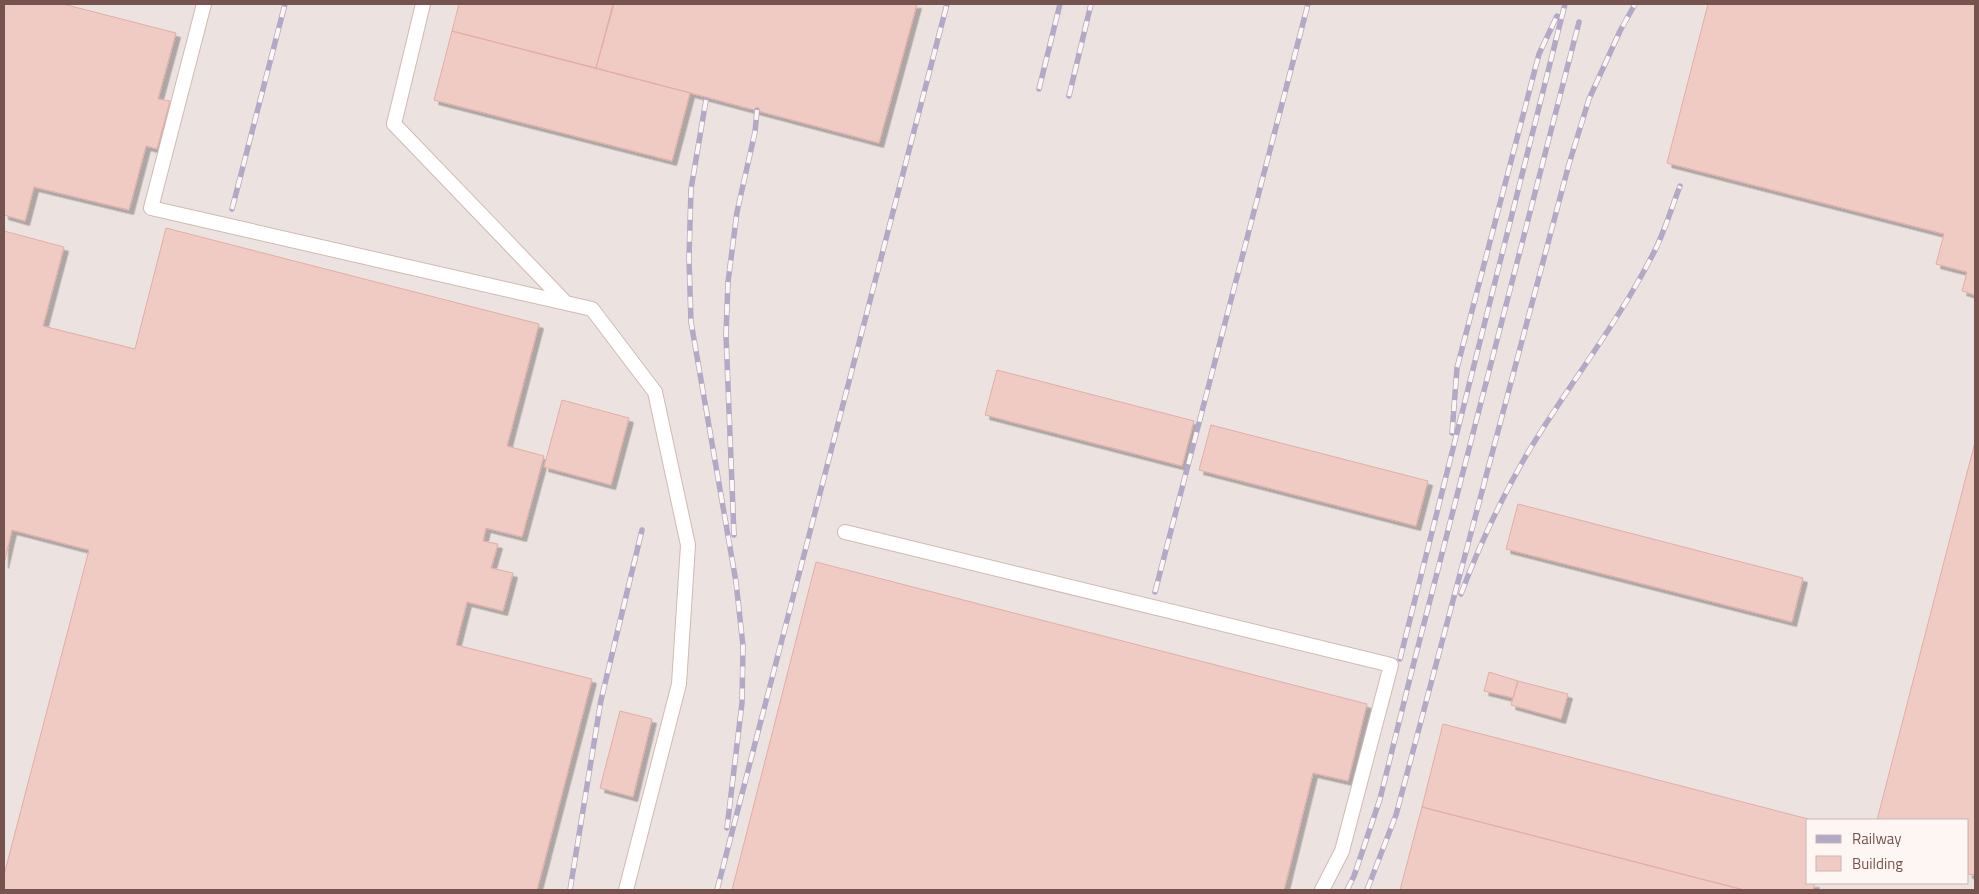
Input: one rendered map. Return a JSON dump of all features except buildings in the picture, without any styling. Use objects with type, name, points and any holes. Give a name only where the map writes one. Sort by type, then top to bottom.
[{"type":"lane","points":[[204,4],[151,208],[592,309],[655,392],[688,544],[679,684],[626,890]]},
{"type":"lane","points":[[424,4],[394,124],[566,303]]},
{"type":"lane","points":[[845,532],[1390,665],[1342,852],[1322,890]]},
{"type":"shaded area","points":[[4,4],[1975,4],[1975,890],[4,890]]},
{"type":"railway","points":[[232,209],[285,4]]},
{"type":"railway","points":[[717,890],[947,4]]},
{"type":"railway","points":[[1039,89],[1060,4]]},
{"type":"railway","points":[[1069,96],[1091,4]]},
{"type":"railway","points":[[1155,592],[1308,4]]},
{"type":"railway","points":[[1400,659],[1565,4]]},
{"type":"railway","points":[[1367,890],[1396,815],[1569,164],[1589,99],[1620,31],[1635,4]]},
{"type":"railway","points":[[1452,433],[1457,368],[1539,54],[1557,16]]},
{"type":"railway","points":[[1347,890],[1354,876],[1380,799],[1579,22]]},
{"type":"railway","points":[[706,100],[691,189],[689,259],[691,322],[736,582],[743,646],[742,703],[727,828]]},
{"type":"railway","points":[[734,535],[726,335],[728,282],[737,212],[755,132],[757,110]]},
{"type":"railway","points":[[1461,594],[1475,558],[1517,471],[1542,429],[1638,282],[1660,239],[1680,186]]},
{"type":"railway","points":[[570,890],[601,700],[642,530]]}]
